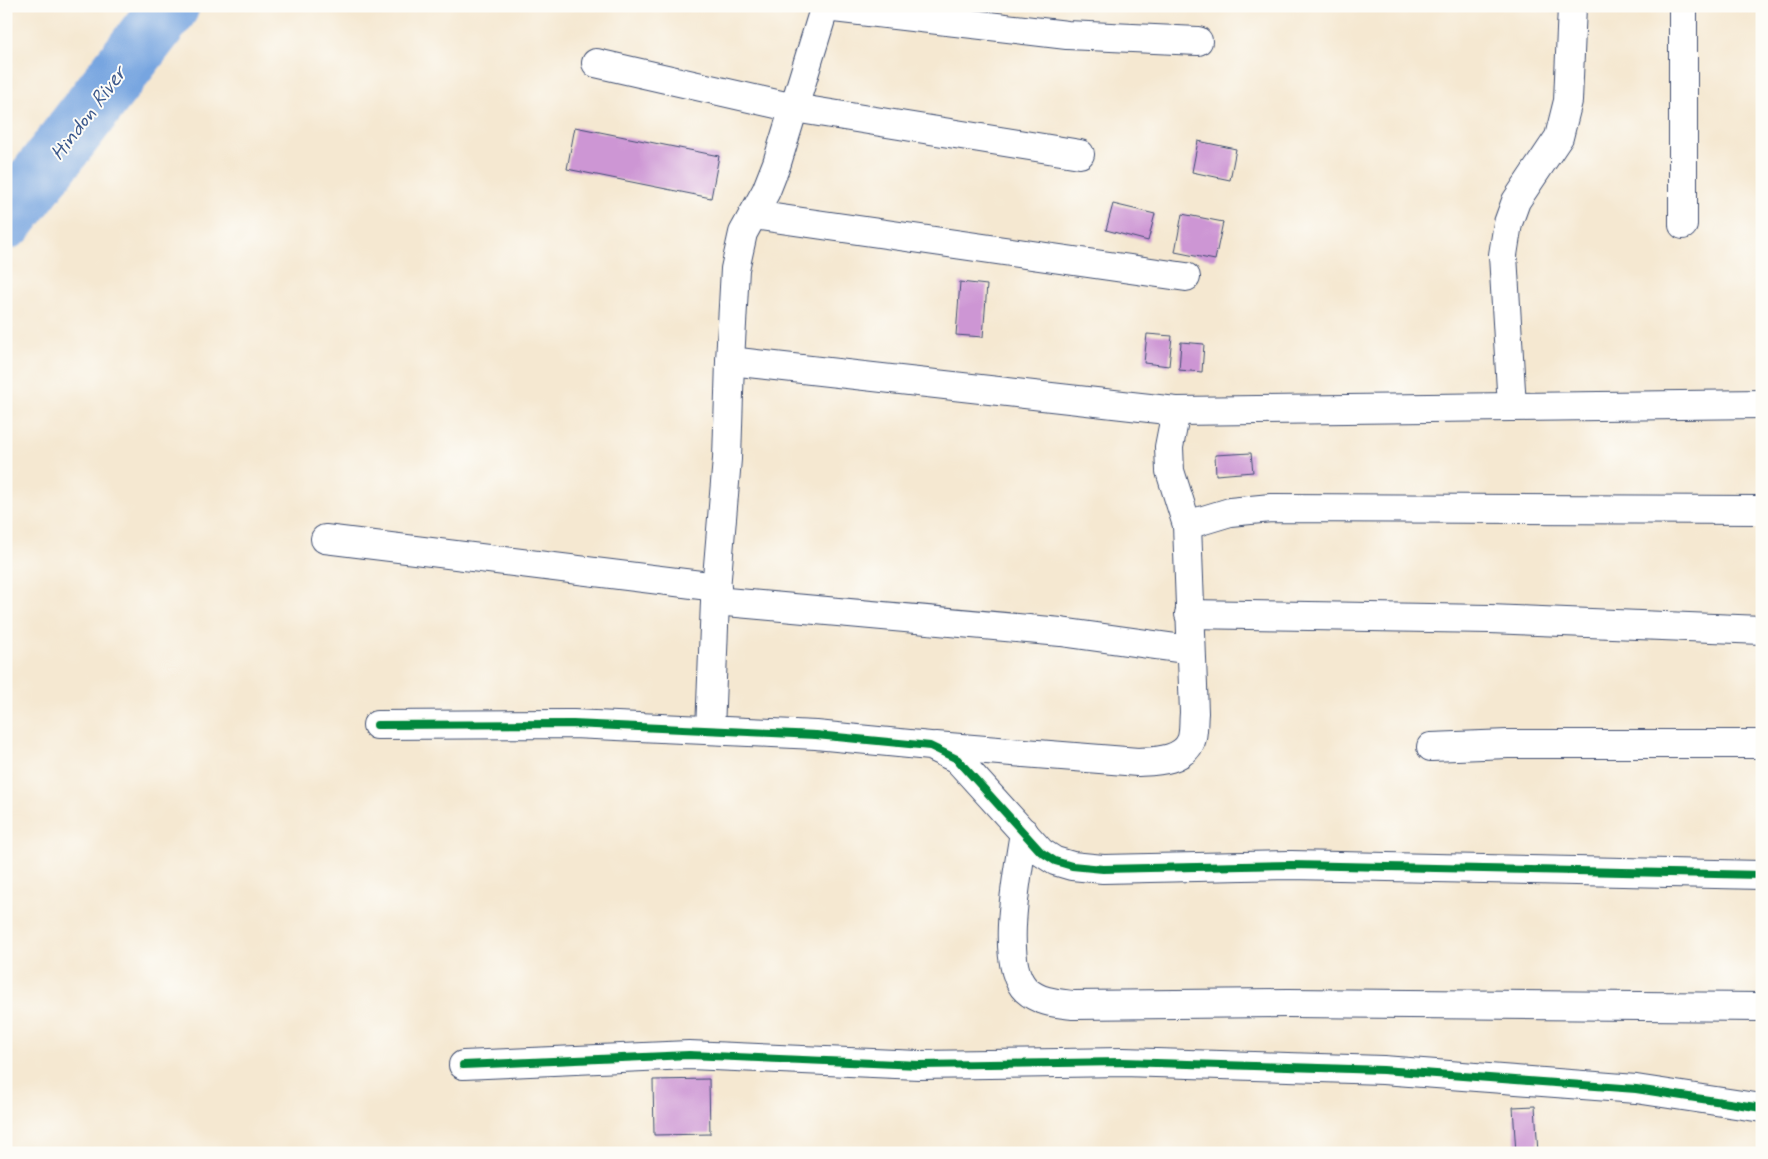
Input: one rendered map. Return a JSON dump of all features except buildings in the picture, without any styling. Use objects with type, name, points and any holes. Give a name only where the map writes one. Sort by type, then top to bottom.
[{"type":"street","points":[[710,730],[716,594],[727,459],[730,361],[736,269],[743,233],[777,163],[825,6],[1067,35],[1198,41]]},
{"type":"street","points":[[1512,407],[1503,255],[1508,223],[1516,201],[1559,137],[1568,101],[1572,6]]},
{"type":"street","points":[[1683,6],[1684,225]]},
{"type":"street","points":[[596,63],[794,108],[1080,154]]},
{"type":"street","points":[[753,215],[1186,277]]},
{"type":"street","points":[[730,361],[1176,411],[1762,404]]},
{"type":"street","points":[[377,724],[573,724],[816,735],[1138,762],[1161,760],[1183,752],[1191,741],[1194,713],[1190,650],[1187,525],[1170,471],[1170,447],[1176,411]]},
{"type":"street","points":[[1187,525],[1230,512],[1271,508],[1762,510]]},
{"type":"street","points":[[324,538],[716,594],[1061,632],[1190,650]]},
{"type":"street","points":[[1189,614],[1490,619],[1762,630]]},
{"type":"street","points":[[1431,746],[1508,744],[1762,744]]},
{"type":"street","points":[[930,746],[957,759],[1041,852],[1055,861],[1072,866],[1103,869],[1292,865],[1762,876]]},
{"type":"street","points":[[1024,832],[1011,918],[1014,968],[1026,989],[1044,1001],[1073,1005],[1288,1003],[1762,1007]]},
{"type":"street","points":[[463,1065],[690,1055],[919,1064],[1123,1062],[1353,1069],[1636,1090],[1762,1108]]},
{"type":"waterway","name":"Hindon River","points":[[6,220],[170,6]]},
{"type":"cycle path","points":[[377,725],[573,724],[816,735],[930,746],[957,759],[1041,852],[1055,861],[1072,866],[1103,869],[1291,865],[1762,875]]},
{"type":"cycle path","points":[[463,1065],[689,1055],[919,1065],[1123,1062],[1383,1070],[1636,1089],[1762,1108]]}]
